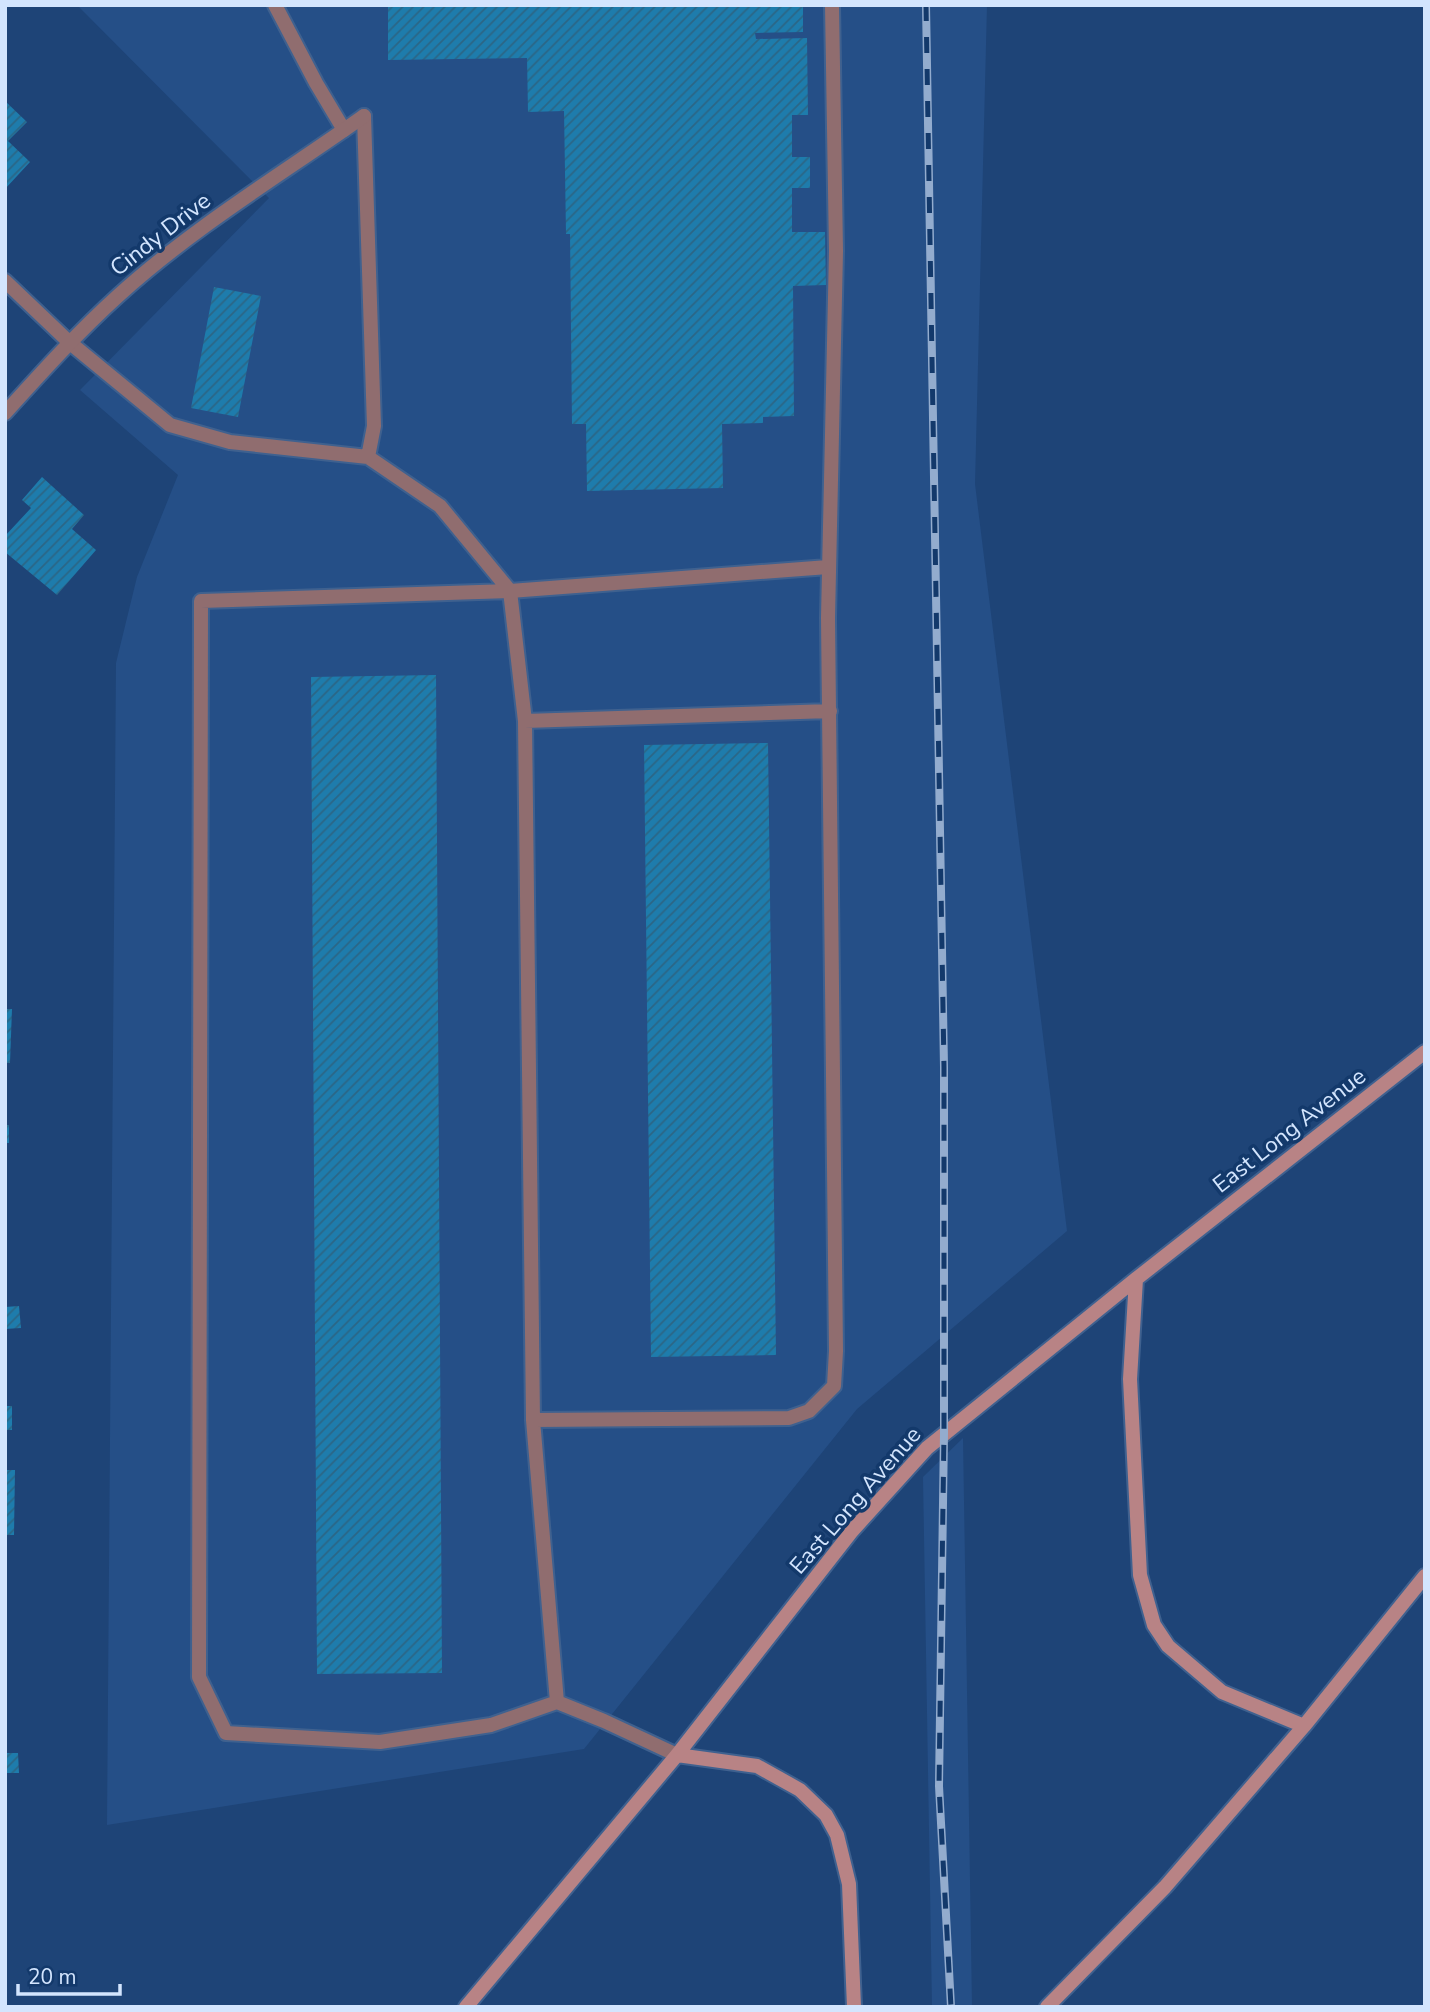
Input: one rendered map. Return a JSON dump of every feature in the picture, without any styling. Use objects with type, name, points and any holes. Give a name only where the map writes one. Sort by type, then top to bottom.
[{"type":"main road","name":"East Long Avenue","points":[[466,2007],[677,1755],[852,1531],[927,1448],[1136,1279],[1425,1052]]},
{"type":"main road","points":[[1136,1279],[1131,1407],[1140,1575],[1154,1625],[1168,1646],[1222,1692],[1304,1726]]},
{"type":"main road","points":[[1047,2007],[1165,1887],[1304,1726],[1425,1576]]},
{"type":"main road","points":[[677,1755],[757,1766],[800,1790],[826,1815],[837,1835],[849,1884],[855,2007]]},
{"type":"street","points":[[275,5],[344,130]]},
{"type":"street","points":[[533,1420],[789,1418],[809,1410],[834,1386],[836,1337],[828,567],[836,251],[832,5]]},
{"type":"street","name":"Cindy Drive","points":[[5,413],[69,342],[121,293],[202,229],[364,116],[374,426],[368,457]]},
{"type":"street","points":[[5,281],[69,342],[170,425],[230,442],[368,457],[440,506],[510,591],[525,721],[533,1420],[557,1702]]},
{"type":"street","points":[[677,1755],[557,1702],[491,1725],[380,1742],[226,1733],[199,1677],[201,601],[510,591],[828,567]]},
{"type":"street","points":[[525,721],[830,711]]},
{"type":"shaded area","points":[[77,5],[987,5],[975,484],[1067,1231],[857,1409],[584,1749],[107,1825],[116,663],[137,577],[178,475],[80,390],[269,198]]},
{"type":"shaded area","points":[[963,1438],[972,2007],[932,2007],[923,1477]]},
{"type":"building","points":[[388,5],[803,5],[803,32],[755,33],[756,39],[807,38],[808,115],[792,115],[792,157],[810,157],[810,188],[792,188],[792,232],[825,232],[826,285],[793,286],[794,416],[763,417],[763,423],[722,424],[723,488],[587,491],[586,424],[572,424],[570,234],[566,234],[564,111],[528,112],[527,58],[388,60]]},
{"type":"building","points":[[5,101],[27,122],[8,141],[30,162],[5,189]]},
{"type":"building","points":[[214,287],[261,296],[238,417],[191,408]]},
{"type":"building","points":[[42,477],[84,515],[72,529],[96,550],[57,595],[5,552],[5,536],[31,508],[22,500]]},
{"type":"building","points":[[436,675],[442,1673],[317,1674],[311,677]]},
{"type":"building","points":[[768,743],[776,1355],[651,1357],[644,745]]},
{"type":"building","points":[[5,1009],[12,1009],[10,1063],[5,1063]]},
{"type":"building","points":[[5,1125],[9,1125],[9,1143],[5,1143]]},
{"type":"building","points":[[19,1306],[21,1328],[5,1329],[5,1307]]},
{"type":"building","points":[[5,1406],[12,1406],[12,1430],[5,1430]]},
{"type":"building","points":[[5,1470],[15,1470],[14,1535],[5,1535]]},
{"type":"building","points":[[5,1753],[18,1753],[19,1773],[5,1773]]},
{"type":"railway","points":[[926,5],[944,1067],[944,1433],[939,1786],[951,2007]]}]
